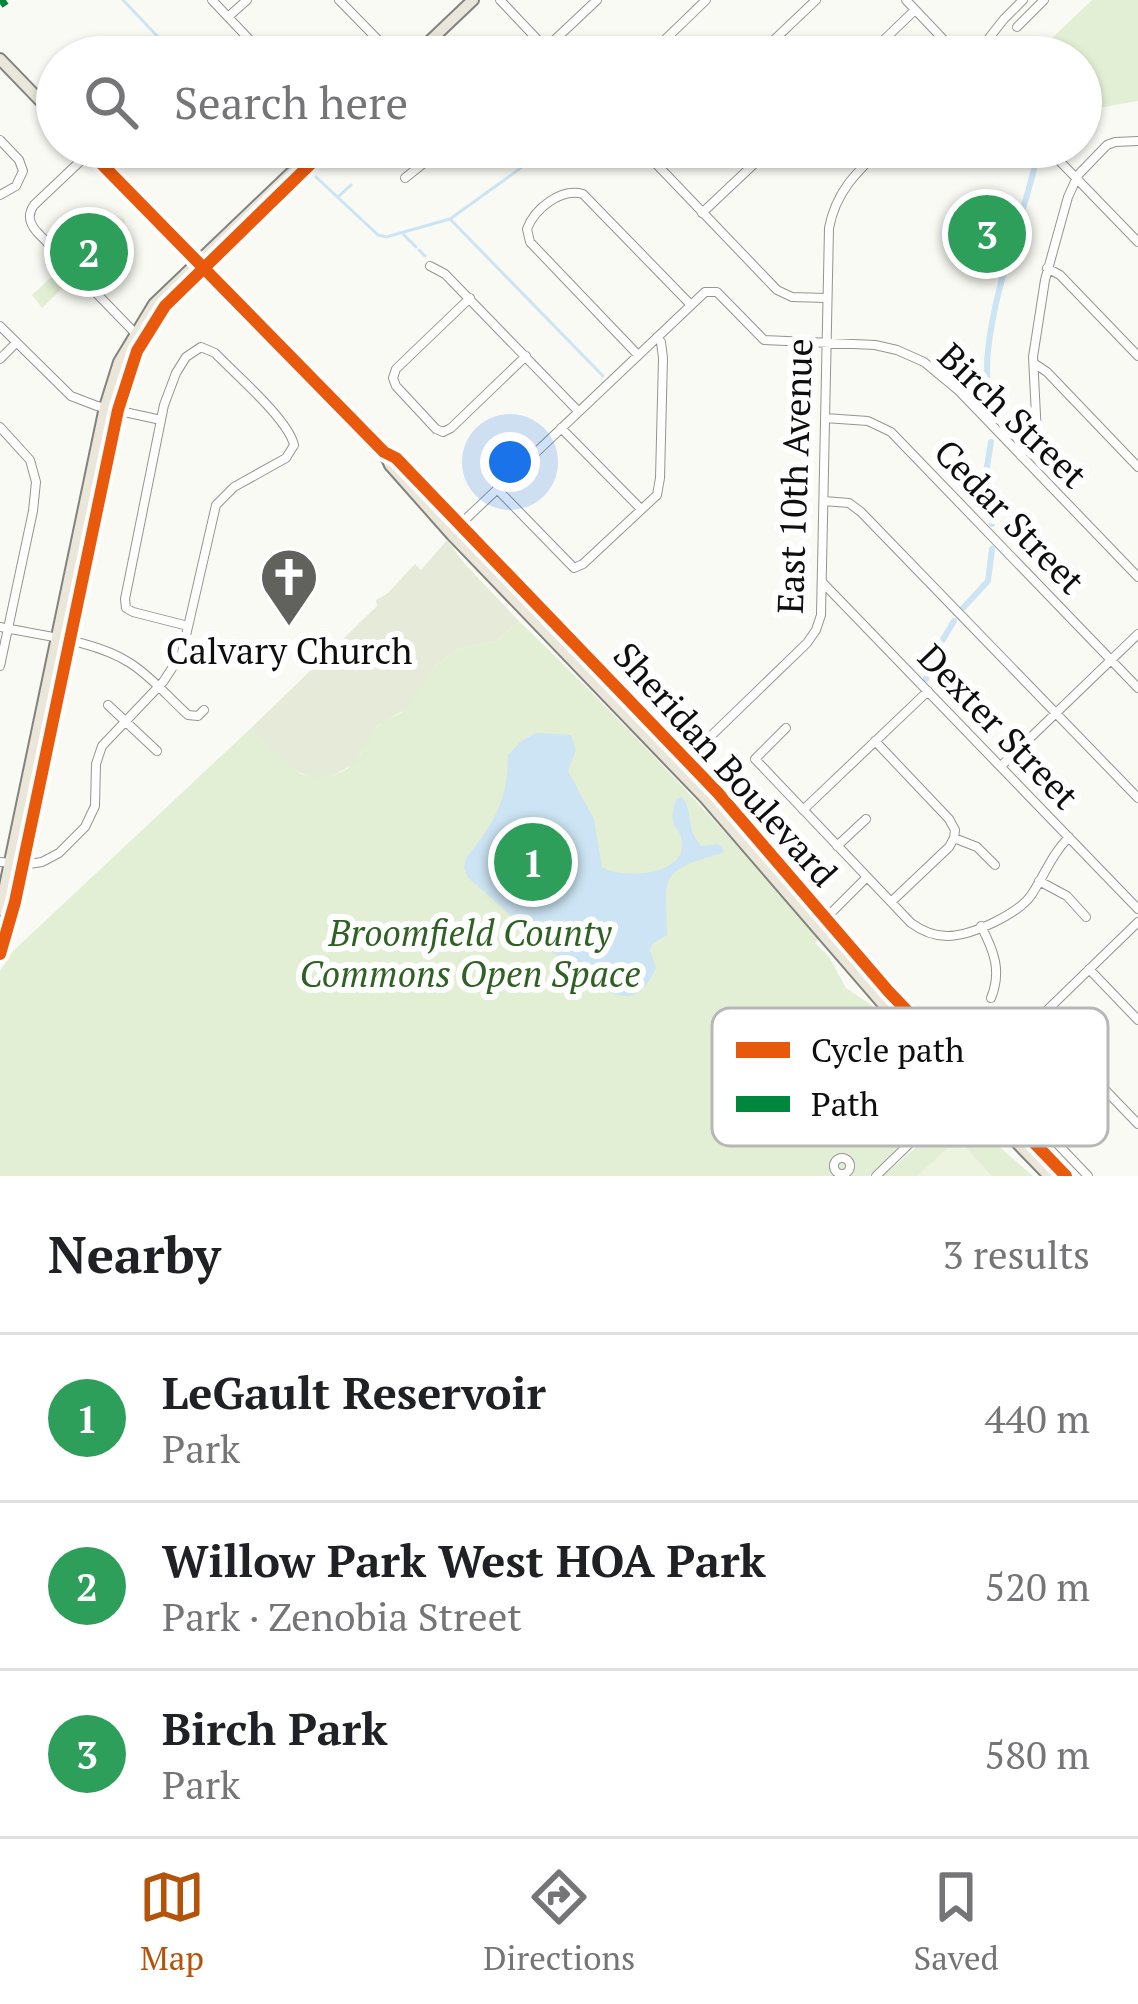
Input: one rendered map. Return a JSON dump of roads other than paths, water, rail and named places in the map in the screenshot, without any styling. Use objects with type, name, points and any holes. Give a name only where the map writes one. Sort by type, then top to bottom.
[{"type":"main road","points":[[434,36],[473,0]]},
{"type":"main road","points":[[445,36],[483,0]]},
{"type":"main road","points":[[0,59],[36,96]]},
{"type":"main road","name":"Sheridan Boulevard","points":[[107,168],[384,452],[390,465],[754,832],[821,923],[904,1008]]},
{"type":"main road","points":[[111,408],[168,302],[297,168]]},
{"type":"main road","points":[[0,910],[63,640],[119,362],[154,304],[305,168]]},
{"type":"main road","points":[[0,954],[11,863]]},
{"type":"main road","name":"Sheridan Boulevard","points":[[1022,1146],[1048,1176]]},
{"type":"main road","name":"Sheridan Boulevard","points":[[1034,1146],[1066,1176]]},
{"type":"street","points":[[212,0],[246,36]]},
{"type":"street","points":[[228,17],[247,0]]},
{"type":"street","points":[[339,0],[374,36]]},
{"type":"street","points":[[500,0],[534,36]]},
{"type":"street","points":[[559,36],[597,0]]},
{"type":"street","points":[[668,36],[706,0]]},
{"type":"street","points":[[778,36],[816,0]]},
{"type":"street","points":[[906,0],[940,36]]},
{"type":"street","points":[[991,36],[1023,0]]},
{"type":"street","points":[[1017,27],[1044,0]]},
{"type":"street","points":[[888,36],[915,10]]},
{"type":"street","points":[[0,140],[23,171],[16,186],[0,196]]},
{"type":"street","points":[[1102,150],[1121,141],[1138,141]]},
{"type":"street","points":[[70,168],[34,206],[30,222],[134,332]]},
{"type":"street","points":[[405,178],[417,168]]},
{"type":"street","points":[[659,168],[777,290],[827,298]]},
{"type":"street","points":[[702,213],[750,168]]},
{"type":"street","name":"East 10th Avenue","points":[[682,764],[814,634],[820,615],[829,228],[833,209],[861,168]]},
{"type":"street","points":[[1066,168],[1138,242]]},
{"type":"street","points":[[1021,456],[1038,430],[1034,364],[1047,268],[1076,178],[1085,168]]},
{"type":"street","points":[[455,529],[691,305],[583,194],[562,194],[529,222],[530,242],[638,355]]},
{"type":"street","points":[[430,266],[439,268],[470,298],[578,411]]},
{"type":"street","points":[[1047,268],[1060,275],[1138,356]]},
{"type":"street","name":"Birch Street","points":[[691,305],[705,292],[716,291],[764,340],[880,346],[924,362],[1138,577]]},
{"type":"street","points":[[470,298],[396,369],[393,378],[436,429],[451,428],[526,356]]},
{"type":"street","points":[[0,326],[70,396],[161,420]]},
{"type":"street","points":[[497,489],[574,568],[658,493],[663,358],[657,337]]},
{"type":"street","points":[[0,358],[16,343]]},
{"type":"street","points":[[11,863],[42,862],[59,853],[99,808],[99,751],[179,658],[188,626],[212,513],[234,487],[286,458],[298,446],[215,353],[201,345],[176,373],[161,420],[124,609],[188,626]]},
{"type":"street","points":[[1034,364],[1138,466]]},
{"type":"street","name":"Cedar Street","points":[[825,418],[868,421],[890,432],[1138,688]]},
{"type":"street","points":[[0,427],[32,466],[36,495],[4,628],[0,666]]},
{"type":"street","points":[[561,428],[641,509]]},
{"type":"street","points":[[226,476],[234,487]]},
{"type":"street","points":[[824,501],[849,503],[862,512],[1138,798]]},
{"type":"street","name":"Dexter Street","points":[[821,582],[1138,909]]},
{"type":"street","points":[[4,628],[103,650],[128,662],[188,716],[204,710]]},
{"type":"street","points":[[1001,766],[1138,634]]},
{"type":"street","points":[[803,810],[928,691]]},
{"type":"street","points":[[108,705],[157,751]]},
{"type":"street","points":[[787,728],[755,759],[911,923],[927,932],[965,933],[1017,910],[1069,838]]},
{"type":"street","points":[[875,741],[954,825],[950,847],[891,902]]},
{"type":"street","points":[[837,846],[866,818]]},
{"type":"street","points":[[955,838],[977,847],[995,866]]},
{"type":"street","points":[[821,923],[867,877]]},
{"type":"street","points":[[1039,881],[1067,896],[1086,917]]},
{"type":"street","points":[[1049,1008],[1138,922]]},
{"type":"street","points":[[981,926],[997,964],[991,998]]},
{"type":"street","points":[[1090,969],[1138,1020]]},
{"type":"street","points":[[1108,1093],[1138,1124]]},
{"type":"street","points":[[876,1176],[908,1146]]},
{"type":"street","points":[[1059,1146],[1088,1176]]},
{"type":"water","points":[[536,733],[571,735],[576,750],[568,771],[594,819],[602,867],[638,874],[673,862],[682,844],[673,810],[676,799],[682,797],[701,846],[718,844],[724,850],[686,865],[670,879],[667,935],[652,944],[656,968],[634,994],[607,991],[588,979],[468,878],[466,858],[498,811],[508,755]]},
{"type":"waterway","points":[[123,0],[157,36]]},
{"type":"waterway","points":[[316,177],[378,235],[386,237],[450,219],[521,168]]},
{"type":"waterway","points":[[990,416],[987,367],[992,325],[1034,168]]},
{"type":"waterway","points":[[339,196],[351,185]]},
{"type":"waterway","points":[[450,219],[603,376]]},
{"type":"waterway","points":[[404,235],[416,247]]},
{"type":"waterway","points":[[419,250],[425,256]]},
{"type":"waterway","points":[[991,442],[986,473],[992,524]]},
{"type":"waterway","points":[[963,608],[988,581],[992,549]]},
{"type":"waterway","points":[[926,679],[930,661],[954,621]]},
{"type":"place","name":"Birch Park","points":[[987,234]]},
{"type":"place","name":"Willow Park West HOA Park","points":[[89,252]]},
{"type":"place","name":"Calvary Church","points":[[289,628]]},
{"type":"place","name":"LeGault Reservoir","points":[[533,862]]},
{"type":"park label","name":"Broomfield County Commons Open Space","points":[[470,952]]}]
